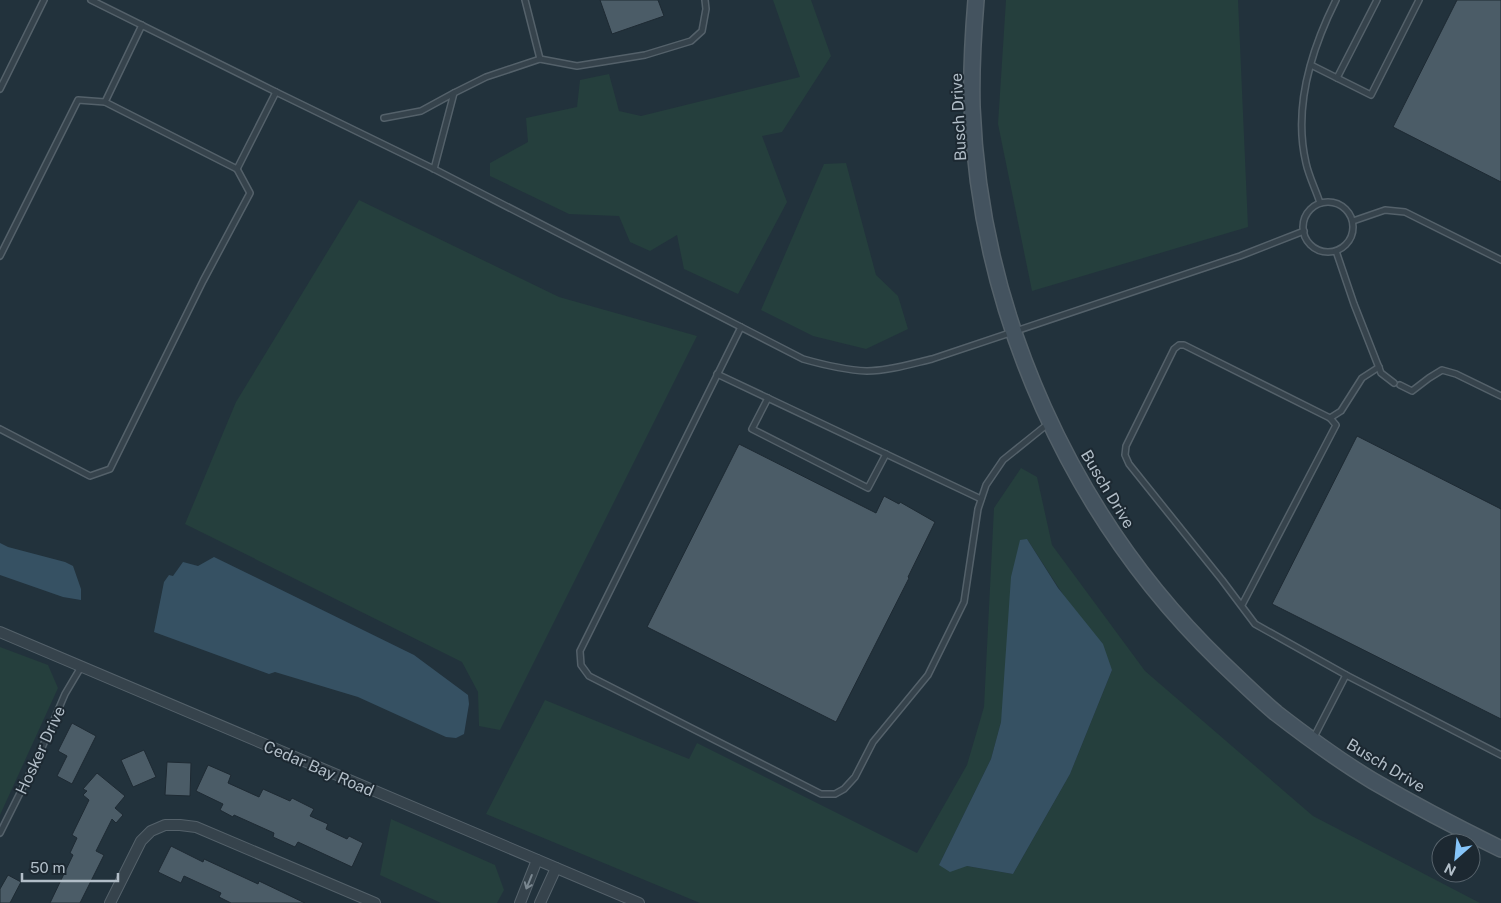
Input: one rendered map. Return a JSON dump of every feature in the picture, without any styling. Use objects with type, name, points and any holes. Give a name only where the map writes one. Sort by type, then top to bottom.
[{"type":"street","name":"Busch Drive","points":[[976,0],[972,40],[972,88],[977,162],[986,224],[1013,331],[1036,392],[1049,423],[1087,491],[1136,566],[1166,603],[1196,638],[1275,712],[1352,768],[1501,850]]},
{"type":"street","name":"Cedar Bay Road","points":[[0,632],[639,903]]},
{"type":"street","points":[[110,903],[141,841],[151,832],[165,826],[180,825],[196,827],[376,903]]},
{"type":"street","points":[[520,903],[537,860]]},
{"type":"street","points":[[540,903],[556,868]]},
{"type":"lane","points":[[0,89],[44,0]]},
{"type":"lane","points":[[92,0],[434,169],[802,359],[834,367],[869,371],[932,359],[1240,256],[1304,231]]},
{"type":"lane","points":[[525,0],[540,59]]},
{"type":"lane","points":[[384,118],[421,111],[486,77],[540,59],[577,66],[645,56],[691,41],[702,31],[706,8],[705,0]]},
{"type":"lane","points":[[1320,203],[1306,165],[1302,142],[1301,115],[1318,41],[1336,0]]},
{"type":"lane","points":[[1337,78],[1377,0]]},
{"type":"lane","points":[[1311,65],[1371,95],[1419,0]]},
{"type":"lane","points":[[105,102],[142,25]]},
{"type":"lane","points":[[237,169],[276,92]]},
{"type":"lane","points":[[434,169],[454,93]]},
{"type":"lane","points":[[0,256],[78,100],[105,102],[237,169],[250,193],[203,281],[110,468],[90,476],[0,429]]},
{"type":"lane","points":[[1320,203],[1335,203],[1343,207],[1353,220],[1354,229],[1350,241],[1336,251],[1327,252],[1319,250],[1311,246],[1306,238],[1304,223],[1307,214],[1320,203]]},
{"type":"lane","points":[[1353,220],[1385,210],[1405,212],[1501,260]]},
{"type":"lane","points":[[1336,251],[1381,373],[1394,383]]},
{"type":"lane","points":[[741,327],[580,651],[581,666],[589,676],[821,794],[835,794],[844,789],[855,777],[873,742],[928,675],[964,602],[973,533],[986,485],[1003,460],[1049,423]]},
{"type":"lane","points":[[1242,605],[1336,425],[1330,418],[1184,345],[1179,345],[1174,349],[1126,446],[1125,455],[1129,464],[1242,605],[1255,624],[1501,755]]},
{"type":"lane","points":[[1330,418],[1341,411],[1362,378],[1379,367]]},
{"type":"lane","points":[[1400,386],[1412,391],[1442,370],[1456,374],[1501,396]]},
{"type":"lane","points":[[717,374],[981,499]]},
{"type":"lane","points":[[768,398],[752,429],[868,488],[886,454]]},
{"type":"lane","name":"Hosker Drive","points":[[0,833],[66,694],[81,667]]},
{"type":"lane","points":[[1312,739],[1346,674]]},
{"type":"green space","points":[[773,0],[811,0],[831,56],[782,132],[762,136],[787,202],[738,294],[684,269],[677,235],[650,251],[630,242],[619,216],[569,214],[490,176],[490,163],[528,142],[526,118],[577,107],[580,80],[609,74],[619,111],[641,116],[800,77]]},
{"type":"green space","points":[[1006,0],[1238,0],[1248,227],[1032,291],[998,124]]},
{"type":"green space","points":[[846,163],[876,275],[898,296],[908,329],[866,349],[813,336],[761,310],[824,164]]},
{"type":"green space","points":[[359,200],[559,297],[697,336],[500,730],[479,726],[478,692],[462,662],[185,524],[236,402]]},
{"type":"green space","points":[[1021,468],[1037,477],[1052,545],[1145,671],[1313,816],[1431,877],[1431,883],[1442,883],[1480,903],[700,903],[486,814],[545,700],[689,759],[697,743],[917,853],[967,765],[984,707],[994,508]],"holes":[[[1027,539],[1112,670],[1070,774],[1013,874],[967,866],[939,865],[991,759],[1001,722]]]},
{"type":"green space","points":[[0,647],[48,665],[58,688],[0,815]]},
{"type":"green space","points":[[391,819],[495,865],[504,890],[497,903],[441,903],[380,875]]},
{"type":"water","points":[[1027,539],[1058,588],[1103,644],[1112,670],[1070,774],[1013,874],[967,866],[950,872],[939,865],[991,759],[1001,722],[1011,577],[1020,540]]},
{"type":"water","points":[[0,543],[73,566],[81,589],[81,600],[63,597],[0,575]]},
{"type":"water","points":[[214,557],[414,655],[468,695],[469,704],[464,734],[456,738],[446,737],[358,697],[275,672],[269,674],[154,632],[164,582],[169,575],[173,576],[183,562],[198,566]]},
{"type":"building","points":[[600,0],[658,0],[664,16],[612,34]]},
{"type":"building","points":[[1457,0],[1501,0],[1501,182],[1393,127]]},
{"type":"building","points":[[1357,436],[1501,509],[1501,719],[1272,604]]},
{"type":"building","points":[[739,444],[876,513],[884,496],[899,504],[900,502],[935,522],[909,578],[836,722],[647,627]]},
{"type":"building","points":[[72,723],[96,736],[72,784],[57,776],[67,756],[58,751]]},
{"type":"building","points":[[144,750],[156,777],[133,787],[121,760]]},
{"type":"building","points":[[167,762],[191,763],[190,796],[165,795]]},
{"type":"building","points":[[208,765],[231,775],[228,783],[259,797],[263,789],[290,801],[292,798],[314,809],[310,816],[328,824],[326,829],[347,839],[349,836],[363,843],[352,867],[298,842],[295,847],[273,837],[274,833],[220,810],[223,804],[196,791]]},
{"type":"building","points":[[97,773],[125,796],[115,808],[123,815],[116,823],[112,819],[96,851],[104,855],[80,903],[50,903],[73,855],[70,853],[77,838],[72,835],[89,800],[83,795],[87,791],[83,789]]},
{"type":"building","points":[[171,846],[203,862],[204,859],[258,884],[259,881],[305,903],[231,903],[219,897],[221,893],[184,876],[181,883],[158,872]]},
{"type":"building","points":[[8,875],[21,882],[10,903],[0,903],[0,889]]}]
